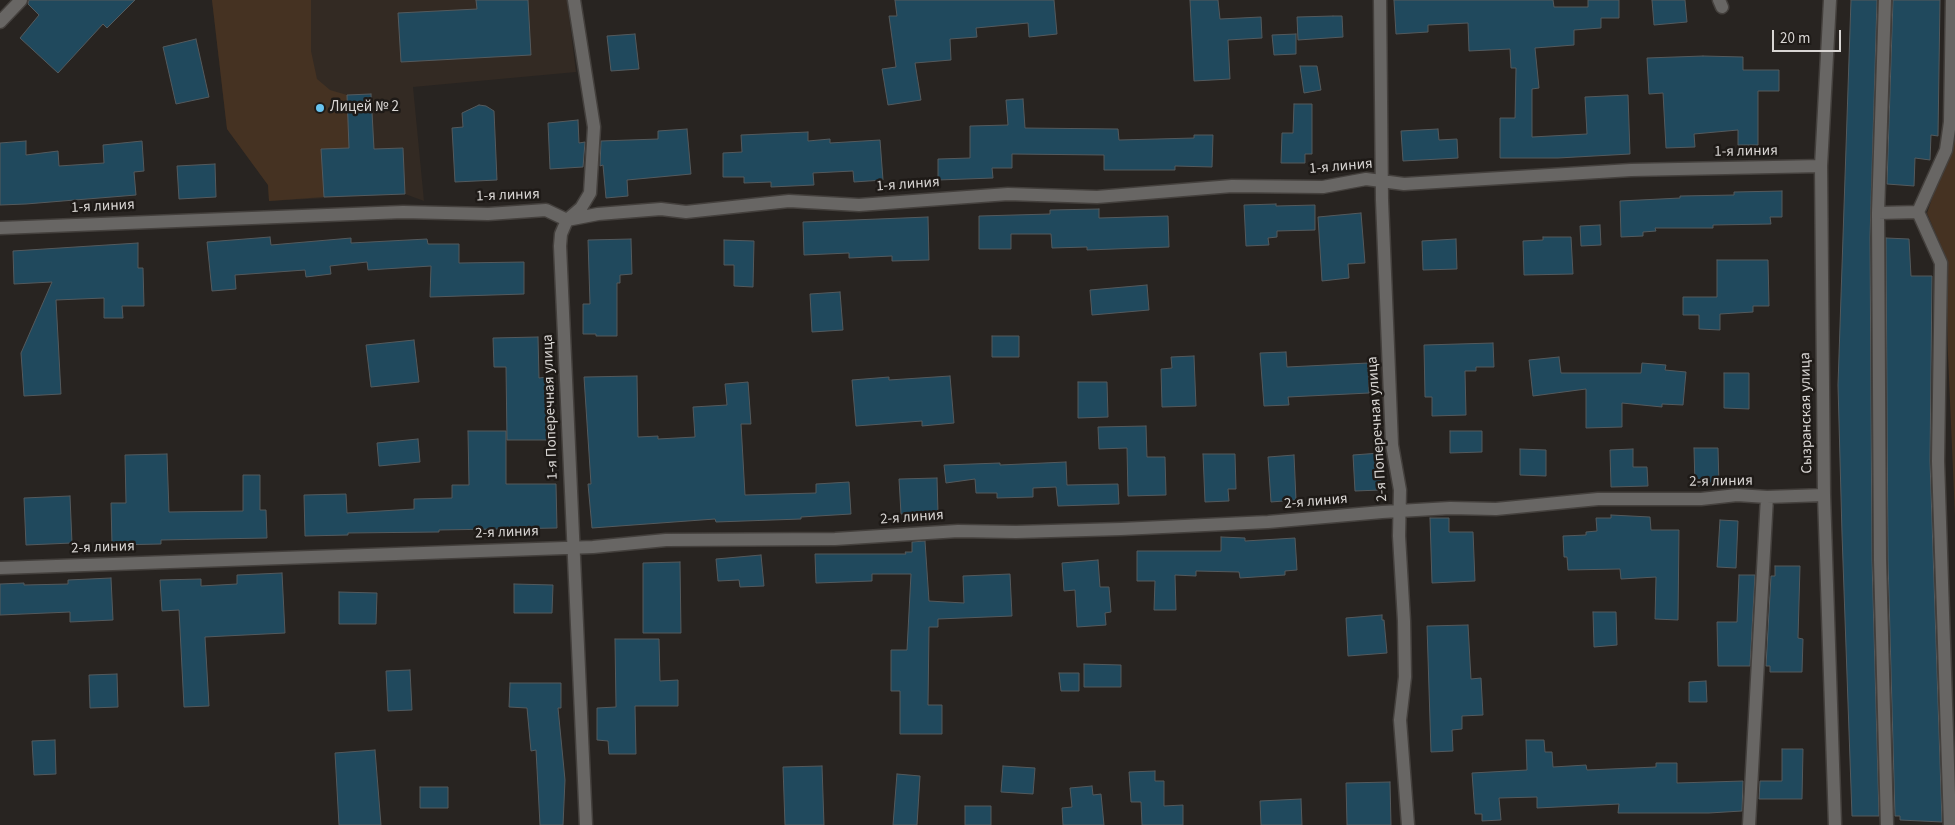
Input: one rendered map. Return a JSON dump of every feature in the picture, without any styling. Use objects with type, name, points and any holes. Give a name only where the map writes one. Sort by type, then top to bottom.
[{"type":"street","points":[[0,22],[21,0]]},
{"type":"street","name":"1-я Поперечная улица","points":[[574,0],[594,127],[590,193],[581,208],[567,220],[561,234],[560,246],[586,825]]},
{"type":"street","name":"2-я Поперечная улица","points":[[1380,0],[1382,180],[1392,446],[1400,490],[1399,536],[1404,621],[1404,668],[1400,720],[1408,825]]},
{"type":"street","name":"Сызранская улица","points":[[1830,0],[1820,166],[1824,495],[1835,825]]},
{"type":"street","points":[[1885,0],[1878,213],[1880,560],[1887,825]]},
{"type":"street","points":[[1950,825],[1938,461],[1941,263],[1918,212],[1946,150],[1950,122],[1952,0]]},
{"type":"street","name":"1-я линия","points":[[0,228],[403,212],[488,214],[546,210],[567,220],[598,214],[661,209],[686,212],[789,202],[859,205],[1008,194],[1097,196],[1232,186],[1323,187],[1366,179],[1404,184],[1631,170],[1820,166]]},
{"type":"street","points":[[1878,213],[1918,212]]},
{"type":"street","name":"2-я линия","points":[[0,568],[574,546],[593,547],[666,540],[834,539],[958,531],[1016,532],[1121,529],[1268,522],[1450,508],[1496,509],[1598,498],[1701,499],[1737,495],[1767,498],[1824,495]]},
{"type":"street","points":[[1749,825],[1767,498]]},
{"type":"shaded area","name":"Лицей № 2","points":[[212,0],[567,0],[576,72],[413,87],[424,201],[405,194],[269,201],[268,185],[227,129]]},
{"type":"shaded area","points":[[212,0],[311,0],[311,51],[317,79],[330,90],[347,95],[349,148],[322,149],[324,197],[269,201],[268,185],[227,129]]},
{"type":"shaded area","points":[[1955,132],[1955,517],[1946,258],[1927,213]]},
{"type":"building","points":[[29,0],[135,0],[107,28],[103,24],[58,73],[20,38],[39,15],[28,4]]},
{"type":"building","points":[[476,0],[528,0],[531,55],[401,62],[398,13],[477,9]]},
{"type":"building","points":[[895,0],[1054,0],[1057,34],[1029,37],[1028,23],[976,28],[977,37],[950,39],[951,60],[915,63],[921,100],[888,105],[882,69],[896,67],[889,16],[897,16]]},
{"type":"building","points":[[1190,0],[1218,0],[1220,19],[1261,17],[1262,38],[1228,40],[1230,79],[1194,81]]},
{"type":"building","points":[[1394,0],[1553,0],[1554,7],[1588,7],[1588,0],[1619,0],[1619,18],[1601,18],[1601,28],[1574,30],[1574,45],[1535,48],[1539,88],[1532,89],[1532,137],[1587,134],[1585,97],[1628,95],[1630,154],[1558,158],[1500,158],[1500,118],[1515,118],[1516,68],[1511,68],[1510,49],[1469,51],[1468,23],[1428,25],[1428,32],[1396,34]]},
{"type":"building","points":[[1652,0],[1685,0],[1687,22],[1654,25]]},
{"type":"building","points":[[1851,0],[1877,0],[1870,237],[1872,560],[1879,816],[1852,816],[1842,534],[1838,385]]},
{"type":"building","points":[[1893,0],[1940,0],[1938,136],[1931,135],[1930,160],[1915,158],[1914,186],[1887,184]]},
{"type":"building","points":[[1342,16],[1343,37],[1298,40],[1297,17]]},
{"type":"building","points":[[635,34],[639,69],[611,71],[607,36]]},
{"type":"building","points":[[1296,34],[1296,54],[1274,55],[1272,35]]},
{"type":"building","points":[[196,39],[209,97],[176,104],[163,47]]},
{"type":"building","points":[[1743,57],[1743,70],[1779,70],[1779,91],[1758,91],[1758,145],[1738,145],[1738,130],[1694,134],[1695,147],[1666,148],[1663,93],[1649,94],[1647,58]]},
{"type":"building","points":[[1300,66],[1317,66],[1321,90],[1304,93]]},
{"type":"building","points":[[371,94],[374,149],[403,148],[405,194],[324,197],[321,149],[349,148],[347,95]]},
{"type":"building","points":[[1023,99],[1025,128],[1118,129],[1119,140],[1194,138],[1194,135],[1213,135],[1212,167],[1175,166],[1175,170],[1104,170],[1104,155],[1012,154],[1012,168],[992,168],[993,178],[938,180],[938,159],[970,158],[970,126],[1008,125],[1006,100]]},
{"type":"building","points":[[1294,104],[1312,104],[1312,154],[1305,154],[1305,163],[1281,163],[1282,133],[1293,133]]},
{"type":"building","points":[[479,105],[486,106],[494,111],[497,180],[455,182],[452,128],[463,127],[462,113]]},
{"type":"building","points":[[578,120],[579,143],[585,142],[583,167],[550,169],[548,123]]},
{"type":"building","points":[[687,129],[691,174],[627,180],[628,196],[606,198],[603,165],[600,166],[601,141],[658,139],[658,131]]},
{"type":"building","points":[[1438,129],[1439,140],[1457,139],[1458,158],[1403,161],[1401,131]]},
{"type":"building","points":[[808,132],[808,141],[830,139],[830,143],[880,140],[883,180],[854,182],[853,171],[813,173],[814,185],[771,187],[771,182],[744,183],[744,177],[723,177],[723,153],[742,152],[741,135]]},
{"type":"building","points":[[26,141],[26,155],[58,151],[59,166],[104,163],[103,145],[142,141],[144,171],[134,172],[136,195],[0,205],[0,143]]},
{"type":"building","points":[[215,164],[216,197],[179,199],[177,166]]},
{"type":"building","points":[[1782,191],[1782,217],[1770,217],[1771,224],[1713,225],[1713,228],[1655,228],[1656,231],[1643,232],[1643,236],[1621,237],[1620,201],[1680,198],[1680,196],[1734,195],[1734,192]]},
{"type":"building","points":[[1276,204],[1276,206],[1315,205],[1315,230],[1277,231],[1277,237],[1268,238],[1269,245],[1246,246],[1244,205]]},
{"type":"building","points":[[1099,209],[1099,218],[1168,216],[1169,247],[1087,250],[1087,247],[1052,248],[1051,234],[1011,234],[1011,249],[979,249],[979,216],[1050,214],[1050,210]]},
{"type":"building","points":[[1361,213],[1365,263],[1348,264],[1349,278],[1322,281],[1318,217]]},
{"type":"building","points":[[928,217],[929,260],[892,261],[892,256],[849,258],[849,253],[804,255],[803,222]]},
{"type":"building","points":[[1600,225],[1601,245],[1581,246],[1580,226]]},
{"type":"building","points":[[270,237],[271,245],[351,238],[351,243],[427,239],[428,244],[459,244],[459,263],[524,262],[524,294],[430,297],[431,266],[368,270],[367,262],[330,266],[331,274],[306,277],[305,270],[235,275],[236,289],[212,291],[207,242]]},
{"type":"building","points":[[1543,237],[1571,237],[1573,274],[1524,275],[1523,241],[1543,240]]},
{"type":"building","points":[[1886,238],[1909,239],[1911,276],[1932,276],[1930,461],[1942,822],[1900,820],[1900,816],[1895,816],[1888,560]]},
{"type":"building","points":[[631,239],[632,274],[620,275],[620,283],[617,283],[617,336],[583,334],[583,304],[590,304],[588,240]]},
{"type":"building","points":[[1456,239],[1457,269],[1423,270],[1422,241]]},
{"type":"building","points":[[724,240],[754,241],[753,287],[734,286],[734,265],[724,265]]},
{"type":"building","points":[[138,243],[138,268],[143,268],[144,306],[122,306],[123,318],[104,318],[104,298],[56,300],[61,394],[24,396],[21,353],[52,282],[14,284],[13,251]]},
{"type":"building","points":[[1717,260],[1768,260],[1769,306],[1753,306],[1753,312],[1720,314],[1720,330],[1699,329],[1699,315],[1683,315],[1683,297],[1717,297]]},
{"type":"building","points":[[1147,285],[1149,310],[1092,315],[1090,290]]},
{"type":"building","points":[[840,292],[843,330],[812,332],[810,294]]},
{"type":"building","points":[[992,336],[1019,336],[1019,357],[992,357]]},
{"type":"building","points":[[538,337],[539,378],[548,377],[550,440],[507,440],[506,367],[494,367],[493,338]]},
{"type":"building","points":[[414,340],[419,382],[371,387],[366,345]]},
{"type":"building","points":[[1493,343],[1494,367],[1476,367],[1476,371],[1465,371],[1466,415],[1432,416],[1432,397],[1425,397],[1424,345]]},
{"type":"building","points":[[1286,352],[1287,367],[1368,363],[1369,393],[1288,397],[1289,405],[1264,406],[1260,353]]},
{"type":"building","points":[[1194,356],[1196,406],[1162,407],[1161,369],[1172,368],[1171,357]]},
{"type":"building","points":[[1559,357],[1561,373],[1641,373],[1642,363],[1666,365],[1665,370],[1686,372],[1683,405],[1662,404],[1662,407],[1622,403],[1622,427],[1586,428],[1586,389],[1533,396],[1529,360]]},
{"type":"building","points":[[1724,373],[1749,373],[1749,409],[1724,408]]},
{"type":"building","points":[[637,376],[638,437],[658,436],[658,439],[695,437],[693,407],[727,405],[725,384],[748,382],[751,424],[741,424],[745,495],[816,493],[816,484],[849,482],[851,514],[801,517],[801,519],[716,522],[715,519],[592,528],[588,484],[591,484],[584,377]]},
{"type":"building","points":[[950,376],[954,423],[922,426],[922,421],[856,426],[852,380],[889,377],[889,380]]},
{"type":"building","points":[[1078,382],[1107,382],[1108,417],[1078,418]]},
{"type":"building","points":[[1146,426],[1147,457],[1165,457],[1166,495],[1128,496],[1127,448],[1099,449],[1098,427]]},
{"type":"building","points":[[468,431],[506,431],[506,484],[556,484],[557,528],[439,530],[439,532],[348,533],[348,535],[305,536],[304,495],[346,494],[347,513],[414,509],[414,499],[452,498],[452,485],[469,485]]},
{"type":"building","points":[[1450,431],[1482,431],[1482,452],[1450,453]]},
{"type":"building","points":[[418,439],[420,462],[379,466],[377,443]]},
{"type":"building","points":[[1694,448],[1718,448],[1719,486],[1695,486]]},
{"type":"building","points":[[1520,449],[1546,450],[1546,476],[1520,475]]},
{"type":"building","points":[[1633,449],[1633,467],[1647,467],[1648,486],[1611,487],[1610,450]]},
{"type":"building","points":[[1380,453],[1381,490],[1355,491],[1353,455]]},
{"type":"building","points":[[167,454],[169,512],[243,511],[243,475],[260,475],[260,510],[266,510],[267,538],[161,540],[161,544],[112,545],[111,503],[126,503],[125,455]]},
{"type":"building","points":[[1203,454],[1235,454],[1236,489],[1228,489],[1229,501],[1205,502]]},
{"type":"building","points":[[1294,455],[1296,500],[1271,502],[1268,457]]},
{"type":"building","points":[[1066,462],[1067,485],[1118,484],[1119,504],[1058,506],[1056,487],[1033,488],[1033,497],[997,498],[997,493],[976,493],[975,479],[946,483],[944,465],[1000,463],[1000,465]]},
{"type":"building","points":[[937,478],[938,512],[901,514],[899,479]]},
{"type":"building","points":[[70,496],[72,543],[26,545],[24,498]]},
{"type":"building","points":[[1611,515],[1650,517],[1651,530],[1679,530],[1678,620],[1655,619],[1656,577],[1621,579],[1620,569],[1568,570],[1567,557],[1564,557],[1563,536],[1586,535],[1586,532],[1597,531],[1596,518],[1611,518]]},
{"type":"building","points":[[1430,518],[1449,518],[1449,532],[1473,532],[1475,581],[1432,583]]},
{"type":"building","points":[[1720,520],[1738,521],[1736,568],[1717,567]]},
{"type":"building","points":[[1221,537],[1245,538],[1245,541],[1295,538],[1297,570],[1285,571],[1285,575],[1240,578],[1239,572],[1196,571],[1196,576],[1175,575],[1176,610],[1154,610],[1155,581],[1137,581],[1137,551],[1221,551]]},
{"type":"building","points":[[925,541],[929,601],[964,603],[963,576],[1010,574],[1012,616],[938,619],[938,627],[929,627],[928,705],[942,705],[942,734],[900,734],[900,691],[891,691],[891,650],[907,650],[911,574],[872,574],[872,581],[816,583],[815,554],[906,554],[905,552],[912,552],[912,542]]},
{"type":"building","points":[[761,555],[764,586],[740,587],[739,580],[718,581],[716,559]]},
{"type":"building","points":[[1098,560],[1100,587],[1109,587],[1111,612],[1105,613],[1106,625],[1077,627],[1075,590],[1064,591],[1062,563]]},
{"type":"building","points":[[680,562],[681,633],[643,633],[643,563]]},
{"type":"building","points":[[1775,566],[1800,566],[1798,638],[1803,639],[1802,672],[1770,672],[1770,666],[1766,666],[1771,576],[1775,576]]},
{"type":"building","points":[[282,573],[285,633],[205,637],[209,706],[184,707],[179,610],[162,611],[160,580],[201,579],[201,586],[237,584],[237,575]]},
{"type":"building","points":[[1739,575],[1755,575],[1750,666],[1718,666],[1717,622],[1737,622]]},
{"type":"building","points":[[111,578],[113,620],[70,622],[70,612],[0,615],[0,584],[68,584],[68,580]]},
{"type":"building","points":[[514,584],[553,585],[552,613],[514,613]]},
{"type":"building","points":[[339,592],[377,593],[376,624],[339,624]]},
{"type":"building","points":[[1593,612],[1616,612],[1617,645],[1594,647]]},
{"type":"building","points":[[1382,615],[1387,653],[1348,656],[1346,618]]},
{"type":"building","points":[[1468,625],[1471,679],[1481,678],[1483,715],[1462,716],[1462,729],[1452,730],[1453,751],[1431,752],[1427,626]]},
{"type":"building","points":[[615,639],[659,639],[660,681],[678,680],[678,706],[635,706],[636,754],[609,754],[608,741],[597,740],[597,708],[616,707]]},
{"type":"building","points":[[1084,664],[1121,665],[1121,687],[1084,687]]},
{"type":"building","points":[[410,670],[412,710],[388,711],[386,671]]},
{"type":"building","points":[[1059,673],[1079,673],[1079,691],[1061,691]]},
{"type":"building","points":[[117,674],[118,707],[90,708],[89,675]]},
{"type":"building","points":[[1706,681],[1707,702],[1689,702],[1689,682]]},
{"type":"building","points":[[510,683],[561,683],[561,708],[558,708],[565,780],[563,825],[540,825],[536,750],[531,751],[527,708],[509,707]]},
{"type":"building","points":[[55,740],[56,774],[34,775],[32,741]]},
{"type":"building","points":[[1526,740],[1544,740],[1545,752],[1552,752],[1553,767],[1586,765],[1587,770],[1656,767],[1656,763],[1677,763],[1677,783],[1743,781],[1742,811],[1618,813],[1619,804],[1537,808],[1537,797],[1499,798],[1501,820],[1482,821],[1482,814],[1475,814],[1472,773],[1527,770]]},
{"type":"building","points":[[1782,749],[1803,749],[1802,799],[1759,799],[1760,781],[1782,781]]},
{"type":"building","points":[[375,750],[381,825],[339,825],[335,753]]},
{"type":"building","points":[[822,766],[824,825],[785,825],[783,767]]},
{"type":"building","points":[[1003,766],[1035,768],[1033,794],[1001,792]]},
{"type":"building","points":[[1155,771],[1155,781],[1164,781],[1164,806],[1183,805],[1183,825],[1142,825],[1141,802],[1131,802],[1129,772]]},
{"type":"building","points":[[897,774],[920,776],[917,825],[893,825]]},
{"type":"building","points":[[1390,782],[1391,825],[1347,825],[1346,783]]},
{"type":"building","points":[[1092,786],[1093,795],[1101,794],[1104,825],[1063,825],[1062,808],[1072,807],[1070,788]]},
{"type":"building","points":[[420,787],[448,787],[448,808],[420,808]]},
{"type":"building","points":[[1301,799],[1302,825],[1261,825],[1260,801]]},
{"type":"building","points":[[965,806],[991,806],[991,825],[965,825]]},
{"type":"place","name":"Лицей № 2","points":[[320,108]]}]
